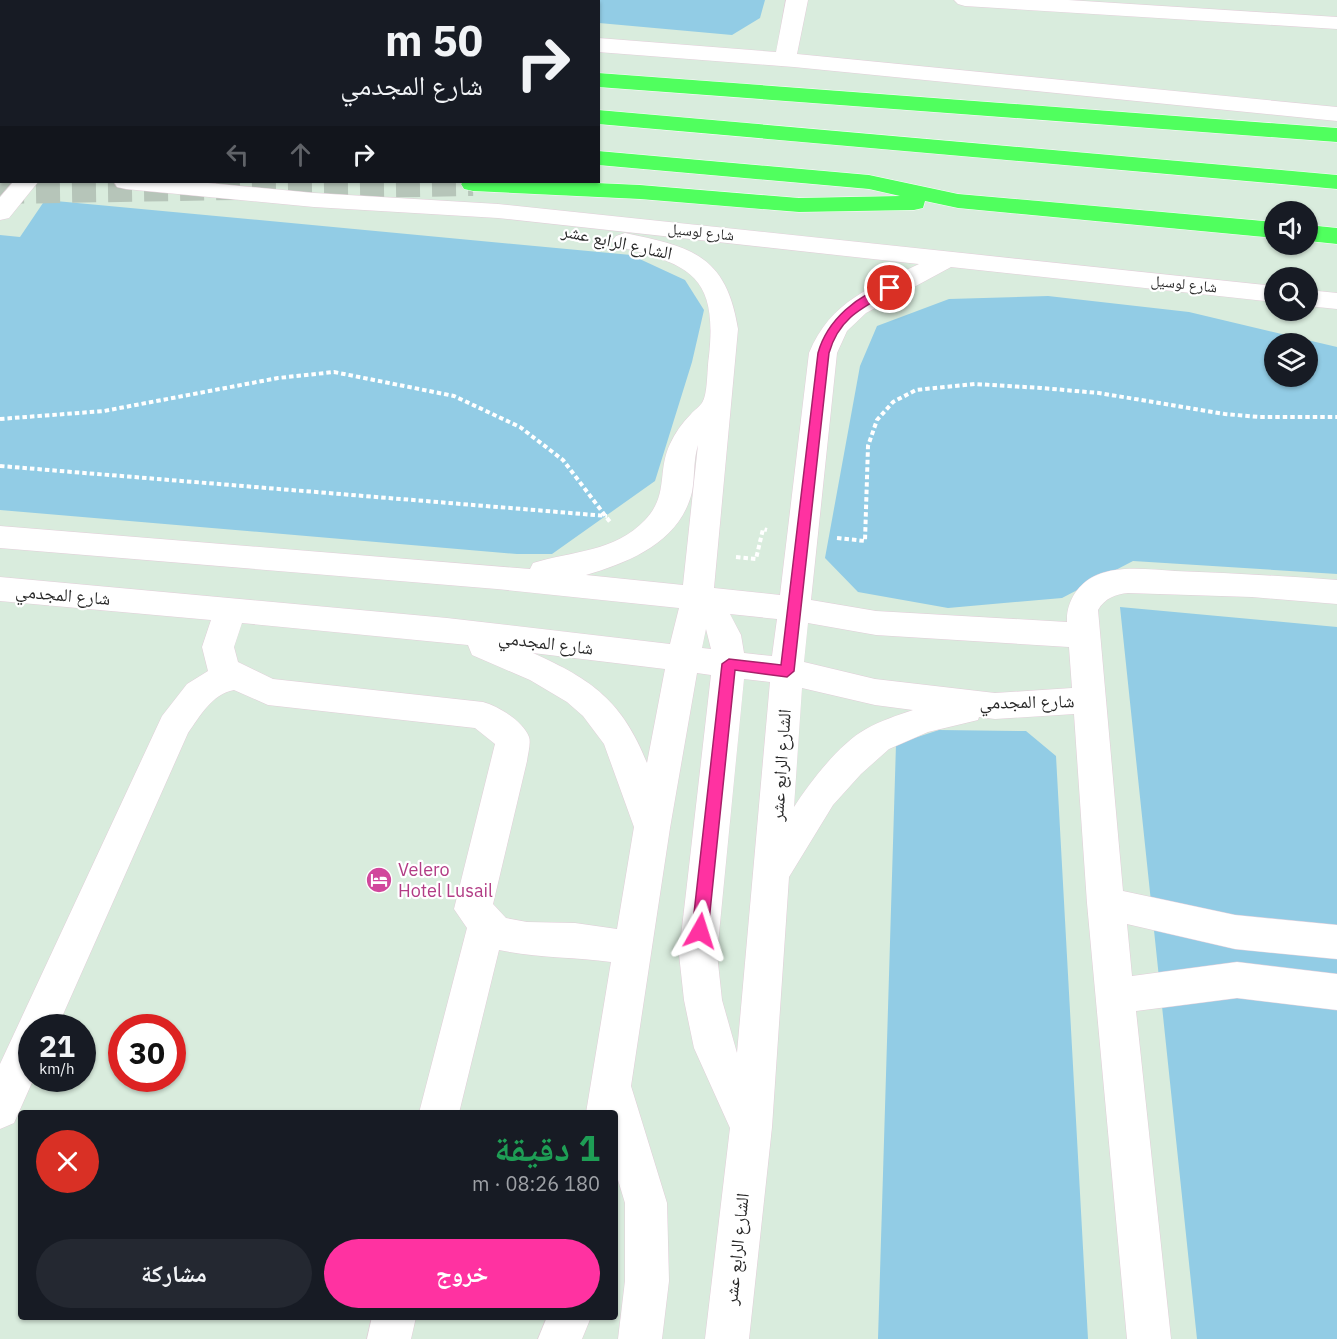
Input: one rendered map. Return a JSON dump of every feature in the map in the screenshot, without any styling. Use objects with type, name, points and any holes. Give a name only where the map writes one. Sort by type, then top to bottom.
[{"type":"highway","points":[[600,80],[1337,135]]},
{"type":"highway","points":[[600,117],[1337,182]]},
{"type":"highway","points":[[600,158],[869,182],[958,201],[1264,230]]},
{"type":"highway","points":[[472,184],[640,192],[799,205],[877,206],[958,201]]},
{"type":"highway","points":[[1318,234],[1337,236]]},
{"type":"street","points":[[785,60],[797,0]]},
{"type":"street","points":[[965,0],[1093,4],[1337,23]]},
{"type":"street","points":[[600,45],[785,60],[1337,114]]},
{"type":"street","points":[[0,213],[25,183]]},
{"type":"street","name":"شارع لوسيل","points":[[136,183],[314,200],[498,211],[1264,293]]},
{"type":"street","name":"الشارع الرابع عشر","points":[[498,211],[558,230],[654,246],[687,258],[702,269],[714,284],[723,303],[725,328],[719,402],[697,599],[683,659],[652,828],[608,1099]]},
{"type":"street","name":"الشارع الرابع عشر","points":[[727,1339],[751,1127],[787,671],[824,353],[828,338],[847,313],[873,296],[948,258]]},
{"type":"street","points":[[1318,298],[1337,301]]},
{"type":"street","points":[[497,577],[567,569],[630,548],[658,524],[671,507],[677,494],[681,454],[687,439],[719,402]]},
{"type":"street","points":[[0,537],[497,577],[796,609],[876,622],[1083,635]]},
{"type":"street","points":[[1149,1339],[1106,903],[1082,609],[1090,596],[1107,584],[1128,582],[1252,585],[1337,592]]},
{"type":"street","name":"شارع المجدمي","points":[[0,589],[447,630],[787,671],[875,692],[995,706],[1090,700]]},
{"type":"street","points":[[697,599],[721,624],[728,642],[729,664],[698,954],[703,1000],[714,1048],[751,1127]]},
{"type":"street","points":[[231,610],[218,647],[224,670],[268,692],[483,715],[513,739],[505,787],[473,909],[495,932],[527,939],[575,940],[632,948]]},
{"type":"street","points":[[447,630],[531,666],[571,689],[591,705],[619,738],[652,828]]},
{"type":"street","points":[[43,1014],[174,726],[204,686],[236,677]]},
{"type":"street","points":[[773,870],[821,795],[849,764],[877,739],[923,720],[995,706]]},
{"type":"street","points":[[1106,903],[1235,932],[1337,942]]},
{"type":"street","points":[[440,1110],[486,922]]},
{"type":"street","points":[[1116,996],[1237,980],[1337,992]]},
{"type":"street","points":[[0,1109],[18,1070]]},
{"type":"street","points":[[618,1126],[646,1203],[647,1281],[640,1339]]},
{"type":"street","points":[[389,1339],[393,1320]]},
{"type":"street","points":[[560,1339],[568,1320]]},
{"type":"street","points":[[572,1339],[574,1320]]},
{"type":"path","points":[[0,419],[104,411],[278,378],[334,372],[454,396],[520,427],[563,460],[608,516],[616,538],[630,548]]},
{"type":"path","points":[[702,554],[756,560],[763,529],[865,542],[868,446],[877,420],[893,402],[916,390],[975,384],[1041,388],[1099,393],[1225,414],[1259,417],[1337,417]]},
{"type":"path","points":[[0,466],[608,516]]},
{"type":"shaded area","points":[[600,0],[765,0],[760,18],[732,35],[600,23]]},
{"type":"shaded area","points":[[45,200],[631,255],[685,280],[704,310],[692,362],[655,481],[552,554],[517,554],[0,510],[0,235],[20,237]]},
{"type":"shaded area","points":[[1048,296],[1189,312],[1278,333],[1264,333],[1264,387],[1318,387],[1318,343],[1337,347],[1337,574],[1133,561],[1062,598],[948,608],[858,592],[825,558],[860,366],[877,326],[949,299]]},
{"type":"shaded area","points":[[1120,607],[1337,627],[1337,1339],[1197,1339]]},
{"type":"shaded area","points":[[939,730],[1026,731],[1056,756],[1088,1339],[878,1339],[896,744]]},
{"type":"tunnel","points":[[0,192],[473,184]]},
{"type":"place","name":"Velero Hotel Lusail","points":[[379,880]]},
{"type":"route","points":[[700,931],[729,664],[787,671],[824,353],[828,338],[847,313],[890,288]]}]
